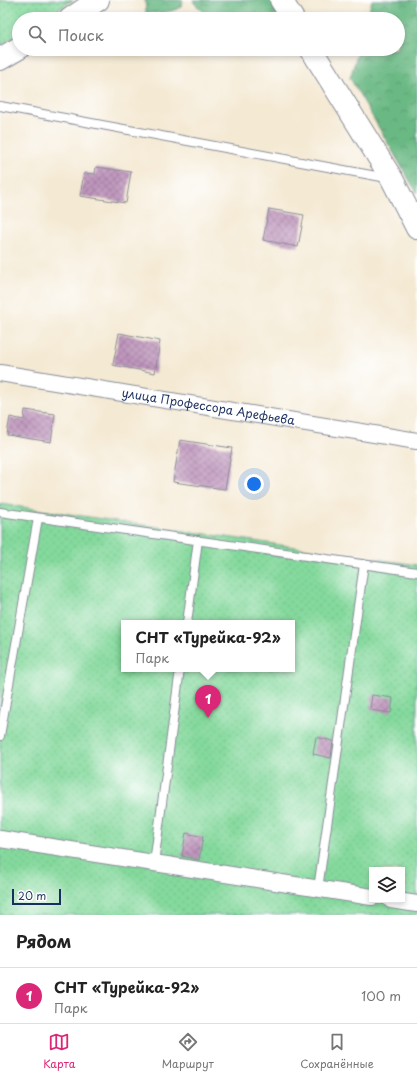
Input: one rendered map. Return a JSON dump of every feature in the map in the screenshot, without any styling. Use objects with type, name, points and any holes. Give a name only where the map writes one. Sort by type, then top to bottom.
[{"type":"street","points":[[80,12],[98,0]]},
{"type":"street","points":[[281,0],[289,12]]},
{"type":"street","points":[[0,59],[12,52]]},
{"type":"street","points":[[315,56],[392,179],[417,228]]},
{"type":"street","name":"улица Профессора Арефьева","points":[[0,373],[417,441]]},
{"type":"street","points":[[0,839],[369,897]]},
{"type":"street","points":[[405,902],[417,904]]},
{"type":"lane","points":[[0,106],[392,179]]},
{"type":"lane","points":[[0,512],[417,572]]},
{"type":"lane","points":[[0,736],[38,518]]},
{"type":"lane","points":[[187,620],[198,540]]},
{"type":"lane","points":[[318,889],[364,564]]},
{"type":"lane","points":[[154,863],[180,672]]},
{"type":"green space","points":[[0,0],[73,0],[54,12],[12,12],[12,38],[0,46]]},
{"type":"green space","points":[[145,0],[183,0],[181,7],[169,12],[146,12]]},
{"type":"green space","points":[[193,0],[275,0],[278,12],[204,12],[194,3]]},
{"type":"green space","points":[[372,0],[417,0],[417,193],[350,78],[357,56],[405,56],[405,12],[369,12]]},
{"type":"green space","points":[[0,504],[417,565],[417,915],[0,915]]},
{"type":"building","points":[[96,167],[131,172],[126,203],[80,196],[84,173],[95,174]]},
{"type":"building","points":[[269,209],[304,215],[298,247],[263,240]]},
{"type":"building","points":[[119,333],[160,341],[155,373],[113,365]]},
{"type":"building","points":[[25,410],[55,414],[51,442],[7,435],[10,417],[24,420]]},
{"type":"building","points":[[180,440],[232,448],[225,489],[173,482]]},
{"type":"building","points":[[372,695],[393,698],[391,713],[370,710]]},
{"type":"building","points":[[316,737],[333,741],[331,758],[313,754]]},
{"type":"building","points":[[186,833],[203,837],[199,860],[182,856]]},
{"type":"place","name":"СНТ «Турейка-92»","points":[[208,718]]}]
